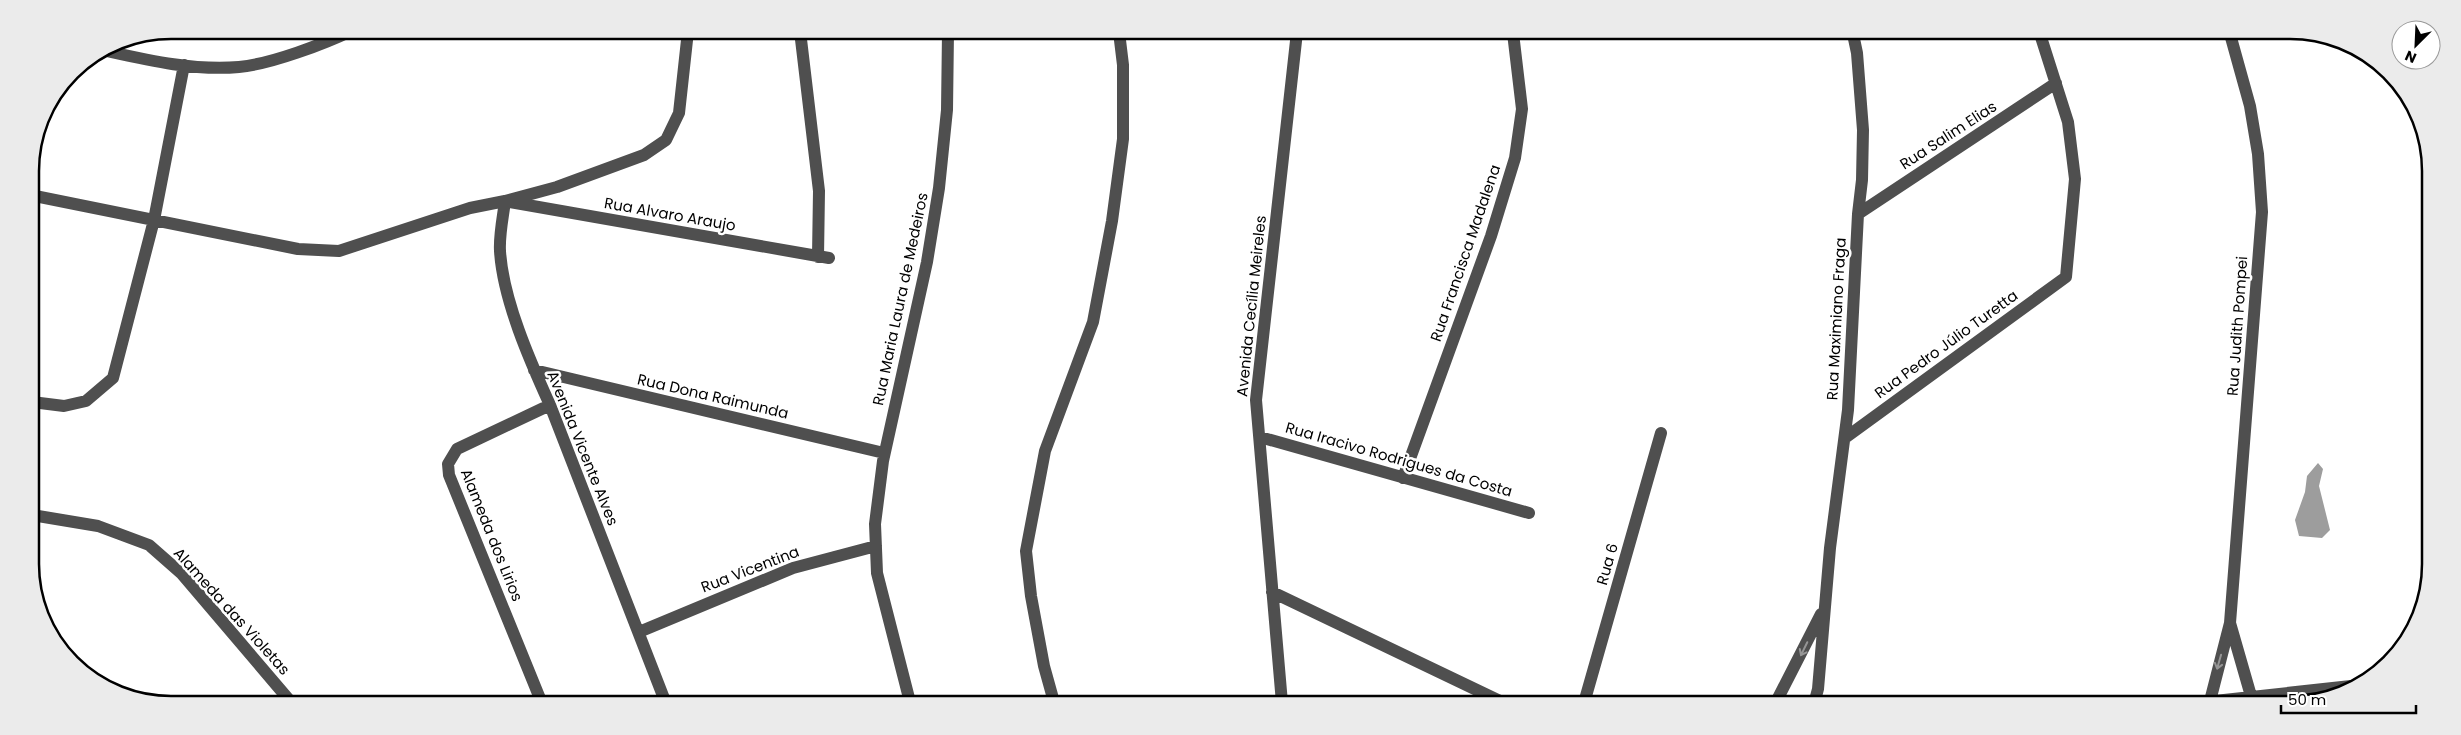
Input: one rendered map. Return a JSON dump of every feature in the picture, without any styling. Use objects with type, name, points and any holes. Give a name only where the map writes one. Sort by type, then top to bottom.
[{"type":"street","points":[[113,52],[184,66],[242,67],[269,61],[329,39]]},
{"type":"street","points":[[39,197],[298,249],[339,251],[470,208],[558,187],[644,155],[666,140],[680,112],[687,39]]},
{"type":"street","name":"Rua Alvaro Araujo","points":[[505,201],[823,257],[819,190],[801,39]]},
{"type":"street","name":"Rua Maria Laura de Medeiros","points":[[908,696],[877,573],[875,524],[884,453],[927,262],[939,188],[947,110],[948,39]]},
{"type":"street","points":[[1052,696],[1044,666],[1031,596],[1026,551],[1046,451],[1093,322],[1112,221],[1122,139],[1123,65],[1120,39]]},
{"type":"street","name":"Avenida Cecília Meireles","points":[[1281,696],[1256,400],[1296,39]]},
{"type":"street","name":"Rua Francisca Madalena","points":[[1403,478],[1491,236],[1515,158],[1522,109],[1514,39]]},
{"type":"street","name":"Rua Maximiano Fraga","points":[[1815,696],[1845,438],[1863,130],[1857,53],[1854,39]]},
{"type":"street","points":[[2042,39],[2056,83]]},
{"type":"street","name":"Rua Judith Pompei","points":[[2211,696],[2230,623],[2262,212],[2258,154],[2250,106],[2231,39]]},
{"type":"street","points":[[39,403],[64,406],[86,401],[113,378],[154,220],[184,66]]},
{"type":"street","name":"Rua Salim Elias","points":[[1858,214],[2056,83]]},
{"type":"street","name":"Rua Pedro Júlio Turetta","points":[[1845,438],[2066,277],[2074,180],[2068,122],[2056,83]]},
{"type":"street","name":"Avenida Vicente Alves","points":[[505,201],[500,249],[503,280],[534,370],[550,405],[664,696]]},
{"type":"street","name":"Rua Dona Raimunda","points":[[534,370],[884,453]]},
{"type":"street","name":"Alameda dos Lirios","points":[[539,696],[449,475],[448,464],[457,449],[550,405]]},
{"type":"street","name":"Rua 6","points":[[1586,696],[1661,433]]},
{"type":"street","name":"Rua Iracivo Rodrigues da Costa","points":[[1260,437],[1529,513]]},
{"type":"street","name":"Alameda das Violetas","points":[[39,516],[98,526],[149,545],[182,574],[286,696]]},
{"type":"street","name":"Rua Vicentina","points":[[639,632],[793,568],[876,546]]},
{"type":"street","points":[[1272,592],[1489,696]]},
{"type":"street","name":"Rua Maximiano Fraga","points":[[1780,696],[1825,605]]},
{"type":"street","name":"Rua Judith Pompei","points":[[2230,623],[2251,696]]},
{"type":"street","points":[[2251,696],[2338,687]]},
{"type":"shaded area","points":[[2318,463],[2323,469],[2319,486],[2330,530],[2322,538],[2299,536],[2295,520],[2305,492],[2307,476]]}]
